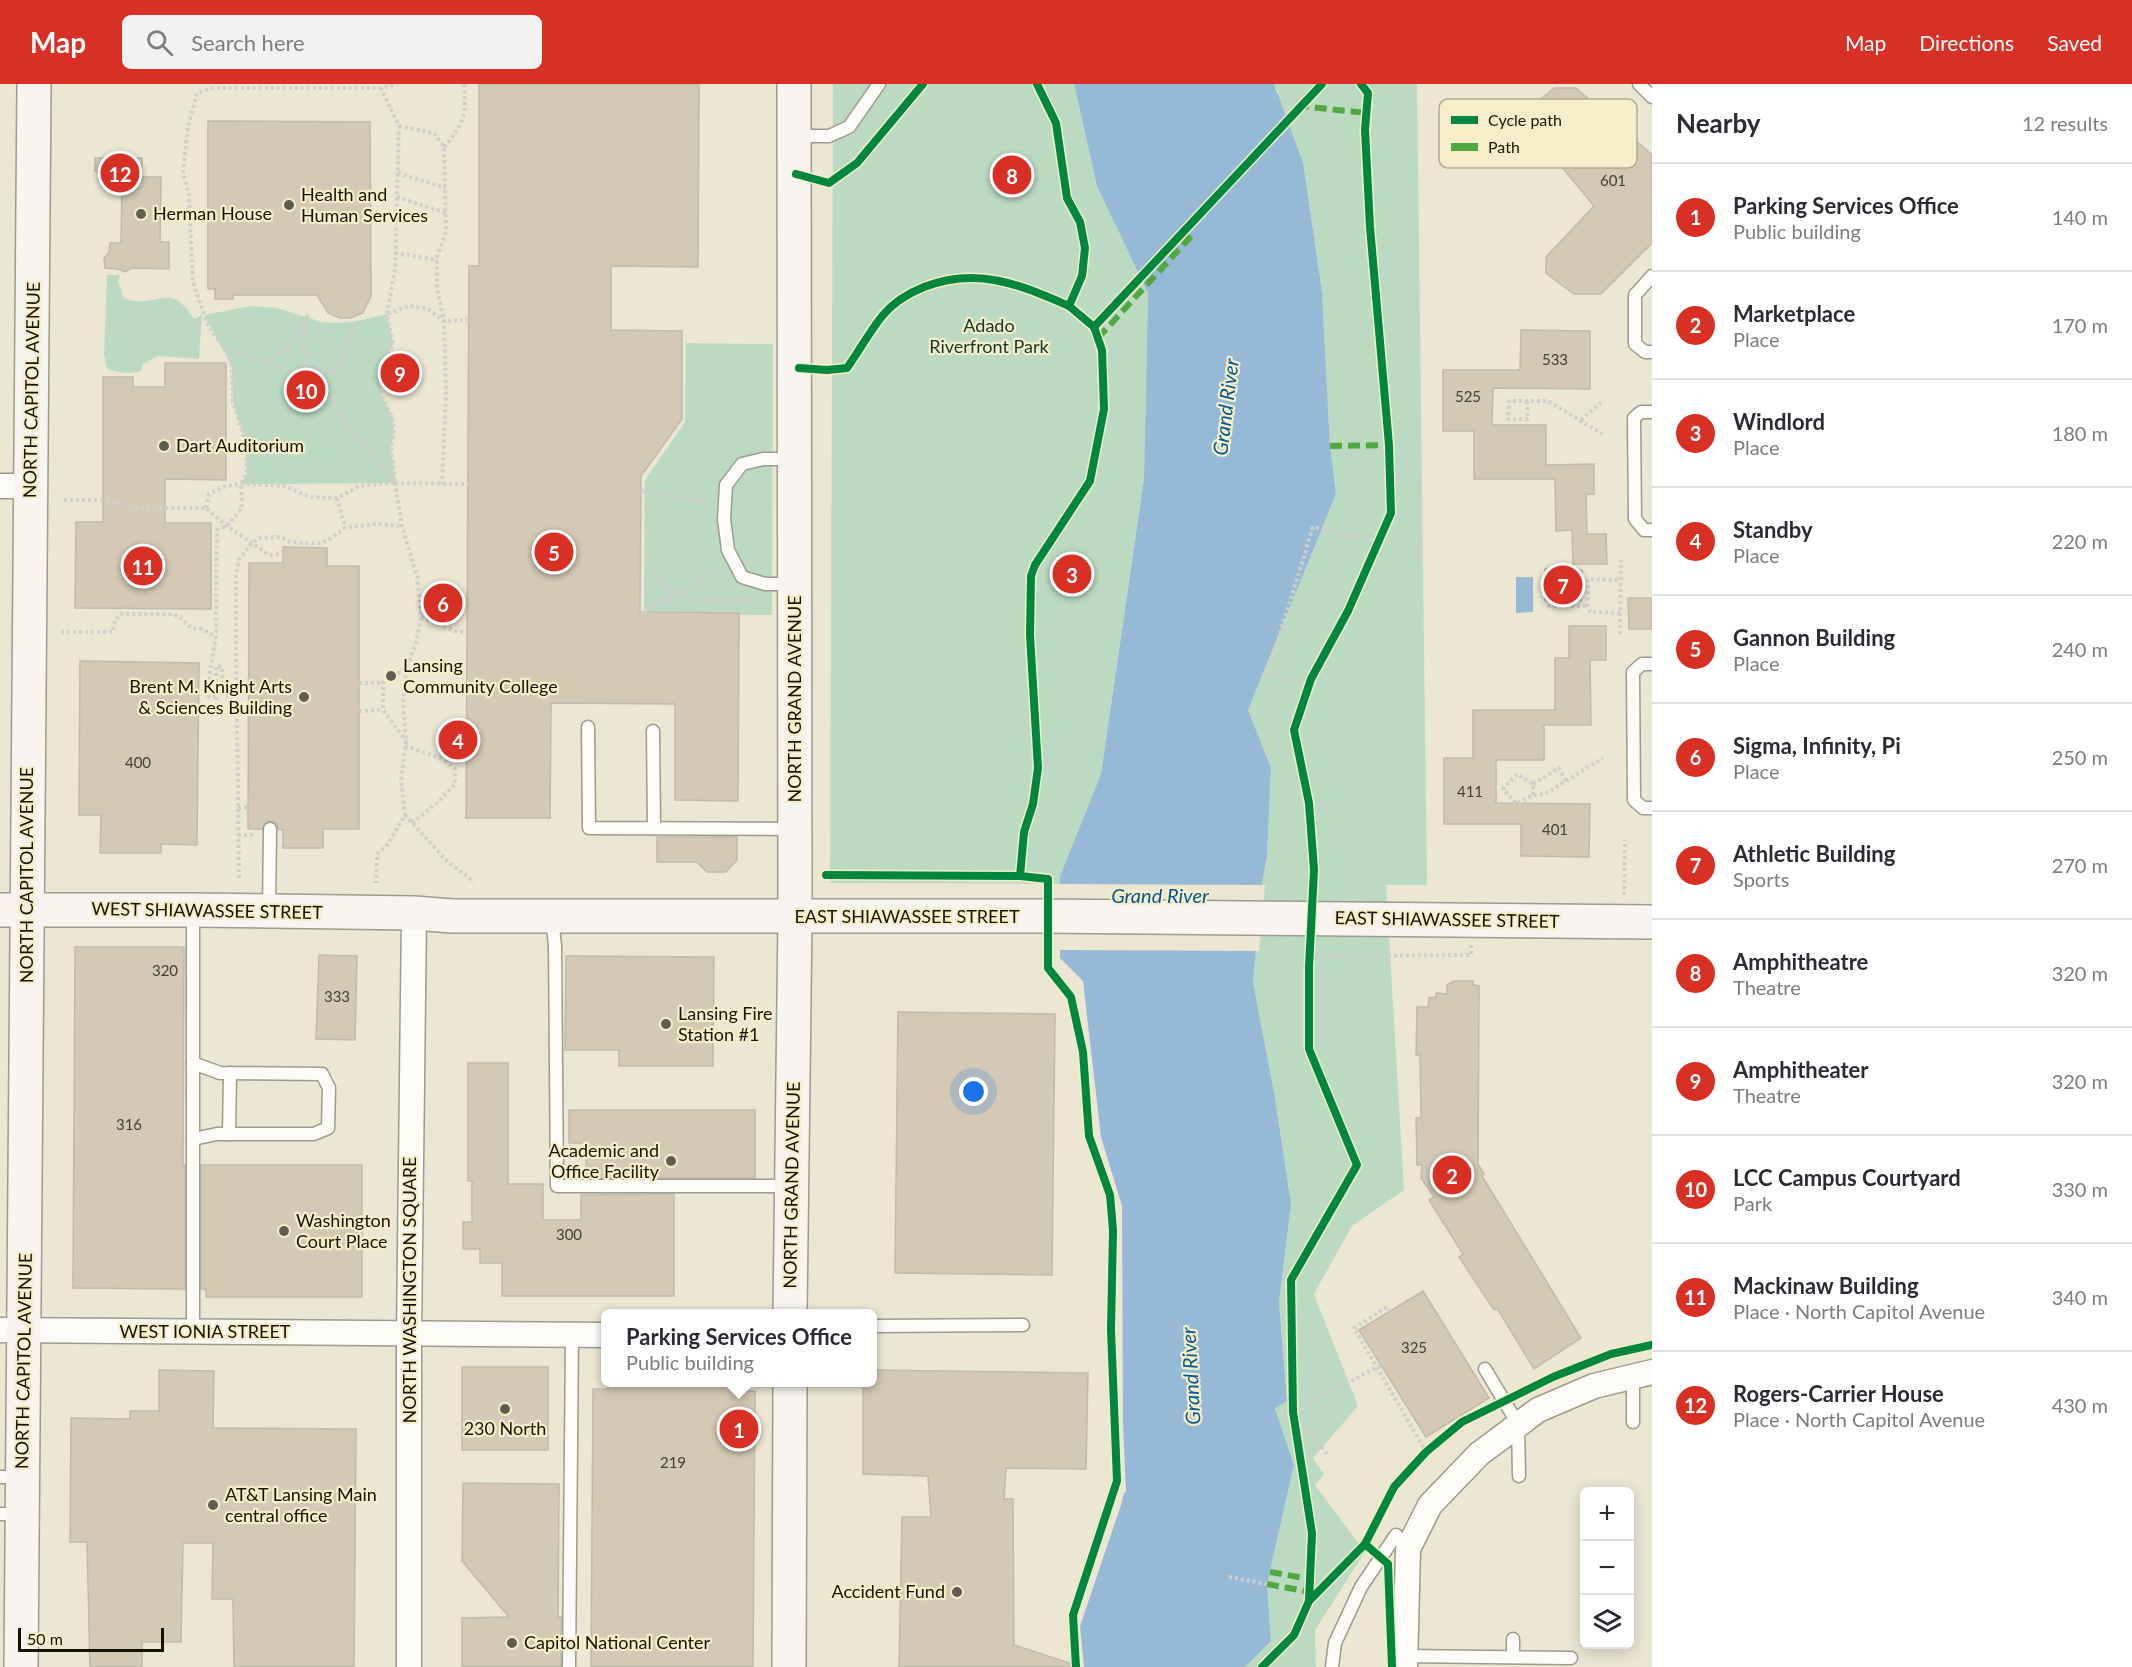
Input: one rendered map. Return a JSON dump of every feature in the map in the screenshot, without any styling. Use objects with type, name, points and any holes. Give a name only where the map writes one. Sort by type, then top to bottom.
[{"type":"street","name":"NORTH CAPITOL AVENUE","points":[[21,1667],[11,1514],[15,486],[32,445],[34,84]]},
{"type":"street","name":"NORTH GRAND AVENUE","points":[[790,1309],[795,918],[794,84]]},
{"type":"street","name":"WEST SHIAWASSEE STREET","points":[[13,910],[414,913]]},
{"type":"street","name":"EAST SHIAWASSEE STREET","points":[[414,913],[452,916],[552,917],[1042,916],[1652,922]]},
{"type":"street","name":"NORTH WASHINGTON SQUARE","points":[[409,1667],[414,913]]},
{"type":"street","name":"WEST IONIA STREET","points":[[13,1331],[601,1335]]},
{"type":"street","points":[[1405,1661],[1408,1549],[1430,1504],[1479,1454],[1538,1410],[1594,1386],[1642,1374]]},
{"type":"street","points":[[789,1667],[790,1387]]},
{"type":"lane","points":[[795,136],[829,136],[849,128],[879,84]]},
{"type":"lane","points":[[1639,84],[1652,97]]},
{"type":"lane","points":[[1652,276],[1635,295],[1635,344],[1645,352],[1652,352]]},
{"type":"lane","points":[[1652,412],[1641,412],[1634,418],[1635,519],[1644,530],[1652,530]]},
{"type":"lane","points":[[794,459],[763,459],[742,464],[726,485],[724,519],[728,550],[742,577],[765,584],[794,584]]},
{"type":"lane","points":[[1652,664],[1642,664],[1633,672],[1633,695],[1634,800],[1643,808],[1652,808]]},
{"type":"lane","points":[[588,727],[589,828],[795,829]]},
{"type":"lane","points":[[653,731],[654,828]]},
{"type":"lane","points":[[269,911],[270,829]]},
{"type":"lane","points":[[193,910],[193,1332]]},
{"type":"lane","points":[[552,917],[555,946],[557,1186],[792,1186]]},
{"type":"lane","points":[[193,1063],[220,1073],[322,1074],[328,1088],[328,1128],[314,1134],[217,1134],[193,1139]]},
{"type":"lane","points":[[229,1134],[231,1073]]},
{"type":"lane","points":[[877,1326],[1023,1325]]},
{"type":"lane","points":[[569,1667],[572,1334]]},
{"type":"lane","points":[[1485,1369],[1518,1424],[1519,1476]]},
{"type":"lane","points":[[1633,1422],[1642,1374]]},
{"type":"lane","points":[[1332,1667],[1335,1643],[1361,1587],[1396,1535],[1408,1549]]},
{"type":"lane","points":[[1513,1639],[1513,1657]]},
{"type":"lane","points":[[1405,1661],[1513,1657],[1571,1658]]},
{"type":"path","points":[[216,697],[209,697],[209,687],[216,637],[218,530],[227,526],[242,508],[241,484],[247,474],[246,444],[233,402],[232,366],[227,352],[208,326],[192,282],[189,195],[183,173],[188,126],[197,93],[213,88],[381,88],[398,84]]},
{"type":"path","points":[[444,147],[465,117],[464,84]]},
{"type":"path","points":[[375,883],[377,854],[388,844],[405,816],[401,780],[405,744],[403,702],[406,669],[416,643],[421,617],[417,576],[402,526],[395,483],[391,448],[394,430],[392,416],[382,397],[379,383],[382,366],[393,344],[387,315],[395,269],[399,126],[381,88]]},
{"type":"path","points":[[399,126],[434,133],[444,147],[446,232],[436,260],[437,289],[444,321],[446,392],[442,484]]},
{"type":"path","points":[[398,173],[445,188]]},
{"type":"path","points":[[397,197],[446,213]]},
{"type":"path","points":[[395,253],[436,260]]},
{"type":"path","points":[[387,315],[408,306],[426,308],[444,321],[469,320]]},
{"type":"path","points":[[269,363],[297,338],[308,314],[304,346],[308,365]]},
{"type":"path","points":[[320,373],[332,371],[344,362],[346,346],[357,321]]},
{"type":"path","points":[[227,352],[238,353],[297,372]]},
{"type":"path","points":[[308,365],[315,367],[320,373],[317,384],[311,388],[300,386],[297,380],[297,372],[301,367],[308,365]]},
{"type":"path","points":[[317,384],[335,403],[354,434],[395,483]]},
{"type":"path","points":[[1581,420],[1604,400]]},
{"type":"path","points":[[1527,401],[1528,419],[1508,419],[1509,401],[1527,401],[1548,401],[1604,435]]},
{"type":"path","points":[[206,508],[209,494],[226,486],[241,484],[285,486],[310,497],[337,498],[359,486],[395,483],[468,484]]},
{"type":"path","points":[[708,502],[644,491],[646,558],[659,579],[676,595],[715,600],[747,601],[753,598]]},
{"type":"path","points":[[337,498],[345,528]]},
{"type":"path","points":[[64,500],[99,500],[143,508],[206,508],[251,544],[269,555],[283,554]]},
{"type":"path","points":[[239,878],[236,575],[239,560],[251,544],[259,538],[280,537],[291,542],[317,544],[328,540],[345,528],[376,524],[402,526]]},
{"type":"path","points":[[1309,686],[1268,672],[1313,527],[1378,542]]},
{"type":"path","points":[[1620,634],[1621,560]]},
{"type":"path","points":[[640,618],[650,607],[676,595],[716,570]]},
{"type":"path","points":[[1620,613],[1590,612],[1588,579],[1621,580]]},
{"type":"path","points":[[1546,606],[1588,606]]},
{"type":"path","points":[[61,632],[113,632],[115,620],[121,614],[172,614],[180,617],[189,627],[202,629],[216,637]]},
{"type":"path","points":[[421,617],[455,631],[467,632]]},
{"type":"path","points":[[217,712],[216,666],[222,667],[223,696],[237,695]]},
{"type":"path","points":[[359,683],[383,682],[406,669]]},
{"type":"path","points":[[383,682],[383,710],[405,744],[443,759],[455,769],[455,784],[437,803],[412,823]]},
{"type":"path","points":[[237,684],[248,684]]},
{"type":"path","points":[[359,711],[383,710]]},
{"type":"path","points":[[198,712],[237,712]]},
{"type":"path","points":[[1533,784],[1517,774],[1503,789],[1517,804],[1533,795],[1545,794],[1603,758]]},
{"type":"path","points":[[1533,784],[1559,768],[1566,781]]},
{"type":"path","points":[[1533,784],[1533,795]]},
{"type":"path","points":[[238,808],[248,807]]},
{"type":"path","points":[[405,816],[447,861],[474,882]]},
{"type":"path","points":[[1624,895],[1625,840]]},
{"type":"path","points":[[1310,956],[1471,955],[1471,945]]},
{"type":"path","points":[[1390,1312],[1387,1307],[1354,1328],[1426,1452]]},
{"type":"path","points":[[1328,1454],[1293,1412],[1381,1365]]},
{"type":"path","points":[[1458,1416],[1462,1422]]},
{"type":"path","points":[[1228,1577],[1267,1584]]},
{"type":"green space","name":"Adado Riverfront Park","points":[[833,84],[1074,84],[1097,186],[1279,93],[1274,84],[1417,84],[1427,885],[1386,885],[1404,1190],[1352,1226],[1314,1294],[1358,1406],[1313,1458],[1324,1474],[1315,1485],[1365,1552],[1315,1630],[1316,1667],[1245,1667],[1271,1641],[1267,1584],[1294,1465],[1275,1407],[1287,1401],[1279,1302],[1291,1204],[1275,1098],[1253,982],[1262,883],[1267,856],[1271,769],[1248,710],[1336,494],[1330,446],[1322,292],[1303,162],[1292,131],[1148,293],[1144,479],[1101,774],[1060,876],[1060,884],[830,883]]},
{"type":"green space","points":[[107,275],[120,275],[118,282],[124,298],[145,301],[169,298],[177,300],[194,319],[202,315],[199,359],[158,356],[143,364],[141,371],[124,373],[107,369],[104,354]]},
{"type":"green space","points":[[251,306],[277,308],[322,322],[337,323],[387,314],[393,344],[382,366],[379,383],[382,397],[392,416],[394,430],[391,448],[395,483],[241,484],[247,474],[246,444],[233,402],[232,366],[204,315]]},
{"type":"green space","points":[[686,343],[773,344],[772,615],[644,614],[645,480],[685,422]]},
{"type":"water","name":"Grand River","points":[[1074,84],[1274,84],[1303,162],[1322,292],[1330,446],[1336,494],[1248,710],[1271,768],[1267,856],[1262,883],[1253,982],[1275,1098],[1291,1204],[1279,1302],[1287,1401],[1275,1408],[1294,1465],[1267,1584],[1271,1641],[1245,1667],[1084,1667],[1080,1626],[1126,1492],[1123,1423],[1122,1206],[1101,1137],[1083,981],[1060,958],[1060,876],[1101,774],[1144,479],[1148,293],[1097,186]]},
{"type":"water","points":[[1516,577],[1533,577],[1533,612],[1516,613]]},
{"type":"pier","points":[[1057,884],[1265,885],[1259,951],[1057,950]]},
{"type":"building","points":[[479,84],[699,84],[698,267],[611,266],[611,330],[682,331],[682,419],[641,476],[640,612],[739,613],[738,801],[675,800],[675,704],[551,703],[550,818],[466,818],[469,266],[479,266]]},
{"type":"building","points":[[1554,88],[1576,88],[1588,99],[1541,99]]},
{"type":"building","name":"Health and Human Services","points":[[208,121],[370,122],[371,296],[363,313],[350,318],[340,318],[328,313],[317,295],[233,295],[233,299],[215,299],[215,289],[208,289]]},
{"type":"building","points":[[1637,142],[1652,155],[1652,243],[1601,294],[1574,294],[1546,273],[1546,257],[1594,206],[1563,168],[1637,168]]},
{"type":"building","name":"Herman House","points":[[95,158],[142,158],[142,177],[161,177],[160,242],[169,242],[169,269],[132,268],[125,272],[105,268],[104,258],[109,253],[110,243],[121,243],[122,186],[102,186],[102,174],[95,171]]},
{"type":"building","points":[[1521,330],[1590,331],[1590,389],[1493,388],[1492,425],[1546,425],[1546,465],[1594,464],[1594,494],[1586,494],[1587,534],[1606,534],[1607,564],[1573,564],[1572,530],[1556,531],[1555,479],[1474,479],[1474,431],[1443,431],[1443,370],[1520,370]]},
{"type":"building","points":[[165,363],[226,363],[226,480],[165,479],[165,523],[211,523],[211,609],[75,608],[76,522],[103,522],[103,377],[133,377],[133,387],[165,387]]},
{"type":"building","name":"Brent M. Knight Arts & Sciences Building","points":[[283,547],[327,548],[327,566],[359,566],[359,829],[323,829],[323,848],[283,848],[283,830],[278,829],[277,824],[271,821],[266,822],[262,829],[248,829],[249,563],[283,563]]},
{"type":"building","points":[[1545,569],[1582,570],[1581,601],[1545,601]]},
{"type":"building","points":[[1628,598],[1652,598],[1652,629],[1629,629]]},
{"type":"building","points":[[1569,626],[1606,626],[1606,660],[1590,660],[1591,725],[1544,725],[1544,760],[1496,760],[1496,803],[1590,804],[1589,857],[1521,856],[1521,824],[1444,824],[1444,758],[1473,758],[1473,710],[1555,710],[1555,658],[1569,658]]},
{"type":"building","points":[[80,661],[199,663],[197,845],[161,844],[161,853],[100,853],[101,815],[79,815]]},
{"type":"building","points":[[657,837],[737,837],[737,860],[726,872],[707,872],[697,862],[657,862]]},
{"type":"building","points":[[75,947],[184,947],[185,1289],[73,1288]]},
{"type":"building","points":[[319,955],[357,956],[355,1040],[316,1039]]},
{"type":"building","name":"Lansing Fire Station #1","points":[[566,956],[714,957],[713,1066],[619,1066],[619,1050],[565,1050]]},
{"type":"building","points":[[1454,981],[1473,981],[1473,985],[1479,986],[1478,1164],[1484,1174],[1482,1176],[1581,1338],[1534,1369],[1497,1308],[1494,1310],[1459,1257],[1463,1254],[1429,1200],[1434,1197],[1421,1178],[1422,1165],[1417,1165],[1416,1118],[1421,1118],[1420,1055],[1416,1055],[1417,1007],[1428,1007],[1429,998],[1436,997],[1436,993],[1447,994],[1447,985]]},
{"type":"building","points":[[898,1012],[1055,1014],[1052,1275],[895,1273]]},
{"type":"building","points":[[468,1063],[508,1063],[508,1184],[543,1184],[543,1220],[581,1220],[581,1195],[674,1194],[674,1296],[502,1296],[502,1263],[480,1263],[480,1249],[463,1249],[463,1222],[472,1222],[472,1181],[468,1181]]},
{"type":"building","name":"Academic and Office Facility","points":[[569,1110],[755,1110],[755,1178],[586,1178],[586,1143],[569,1143]]},
{"type":"building","name":"Washington Court Place","points":[[201,1165],[362,1165],[362,1297],[206,1297],[206,1289],[201,1289]]},
{"type":"building","points":[[1423,1291],[1489,1398],[1426,1437],[1359,1330]]},
{"type":"building","name":"230 North","points":[[462,1367],[548,1367],[548,1450],[462,1450]]},
{"type":"building","name":"AT&T Lansing Main central office","points":[[159,1370],[214,1371],[213,1428],[356,1429],[354,1667],[234,1667],[233,1599],[212,1599],[213,1543],[183,1543],[181,1642],[142,1642],[142,1667],[90,1667],[87,1542],[70,1542],[71,1418],[130,1419],[130,1411],[159,1411]]},
{"type":"building","name":"Accident Fund","points":[[877,1370],[1088,1373],[1086,1469],[1006,1468],[1004,1499],[1013,1499],[1014,1645],[1072,1664],[1071,1667],[899,1667],[902,1517],[931,1517],[928,1476],[863,1474],[863,1387],[877,1387]]},
{"type":"building","points":[[608,1387],[742,1387],[742,1391],[755,1391],[753,1667],[591,1667],[593,1389],[608,1389]]},
{"type":"building","points":[[463,1483],[559,1484],[558,1617],[561,1617],[561,1667],[462,1667],[462,1618],[509,1617],[462,1561]]},
{"type":"marked path","points":[[1300,110],[1301,106],[1366,113]]},
{"type":"marked path","points":[[1098,338],[1195,232]]},
{"type":"marked path","points":[[1330,446],[1389,445]]},
{"type":"marked path","points":[[1270,1572],[1310,1579]]},
{"type":"marked path","points":[[1267,1584],[1310,1592]]},
{"type":"cycle path","points":[[796,174],[829,183],[857,163],[923,84]]},
{"type":"cycle path","points":[[1020,876],[1024,832],[1033,804],[1038,768],[1030,635],[1031,576],[1035,565],[1090,481],[1104,409],[1102,350],[1094,327],[1069,306],[1082,276],[1085,248],[1080,222],[1067,198],[1056,123],[1037,84]]},
{"type":"cycle path","points":[[1094,327],[1322,84]]},
{"type":"cycle path","points":[[1262,1667],[1294,1635],[1309,1601],[1312,1533],[1293,1412],[1291,1280],[1357,1165],[1309,1049],[1309,967],[1314,870],[1309,803],[1294,730],[1311,679],[1348,611],[1391,513],[1389,445],[1370,227],[1365,130],[1368,93],[1361,84]]},
{"type":"cycle path","points":[[799,368],[827,370],[847,368],[878,321],[892,306],[913,292],[944,281],[963,278],[998,281],[1016,285],[1069,306]]},
{"type":"cycle path","points":[[826,875],[1020,876],[1048,879],[1048,968],[1071,997],[1083,1052],[1089,1136],[1110,1195],[1113,1230],[1111,1330],[1117,1481],[1073,1615],[1076,1667]]},
{"type":"cycle path","points":[[1392,1667],[1388,1564],[1365,1544],[1394,1487],[1426,1452],[1462,1422],[1553,1377],[1611,1354],[1652,1345]]},
{"type":"cycle path","points":[[1309,1601],[1365,1544]]},
{"type":"place","name":"Rogers-Carrier House","points":[[120,173]]},
{"type":"place","name":"Amphitheatre","points":[[1012,175]]},
{"type":"place","name":"Health and Human Services","points":[[289,205]]},
{"type":"place","name":"Herman House","points":[[141,214]]},
{"type":"place","name":"Amphitheater","points":[[400,373]]},
{"type":"place","name":"LCC Campus Courtyard","points":[[306,390]]},
{"type":"place","name":"Dart Auditorium","points":[[164,446]]},
{"type":"place","name":"Gannon Building","points":[[554,552]]},
{"type":"place","name":"Mackinaw Building","points":[[143,566]]},
{"type":"place","name":"Windlord","points":[[1072,574]]},
{"type":"place","name":"Athletic Building","points":[[1563,585]]},
{"type":"place","name":"Sigma, Infinity, Pi","points":[[443,603]]},
{"type":"place","name":"Lansing Community College","points":[[391,676]]},
{"type":"place","name":"Brent M. Knight Arts & Sciences Building","points":[[304,697]]},
{"type":"place","name":"Standby","points":[[458,740]]},
{"type":"place","name":"Lansing Fire Station #1","points":[[666,1024]]},
{"type":"place","name":"Academic and Office Facility","points":[[671,1161]]},
{"type":"place","name":"Marketplace","points":[[1452,1175]]},
{"type":"place","name":"Washington Court Place","points":[[284,1231]]},
{"type":"place","name":"230 North","points":[[505,1409]]},
{"type":"place","name":"Parking Services Office","points":[[739,1429]]},
{"type":"place","name":"AT&T Lansing Main central office","points":[[213,1505]]},
{"type":"place","name":"Accident Fund","points":[[957,1592]]},
{"type":"place","name":"Capitol National Center","points":[[512,1643]]}]
